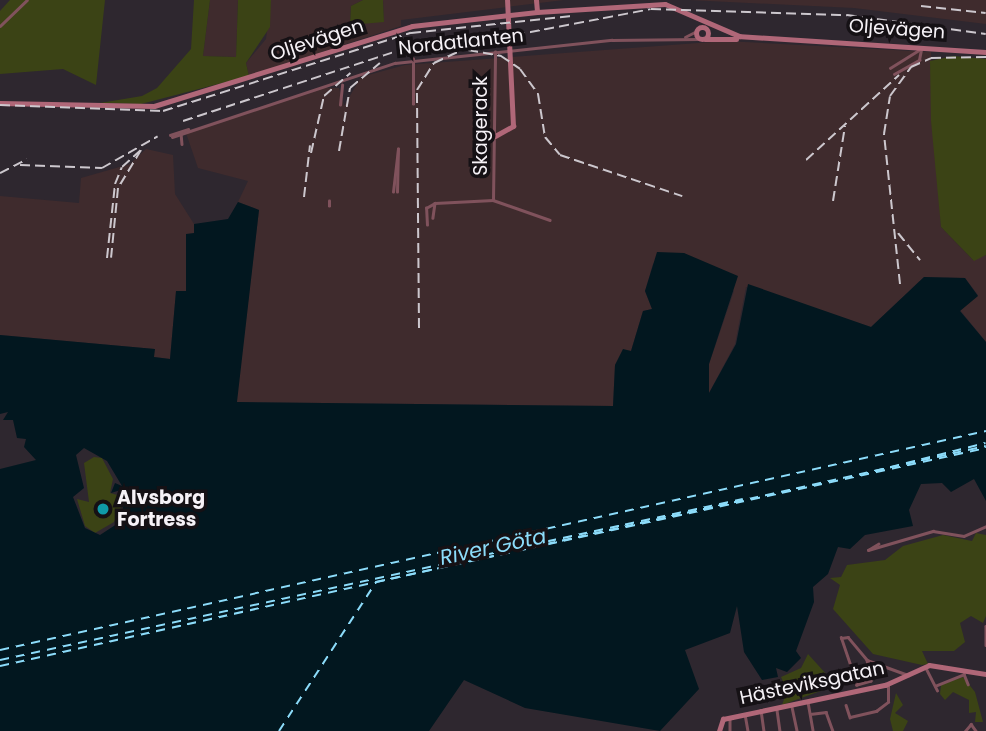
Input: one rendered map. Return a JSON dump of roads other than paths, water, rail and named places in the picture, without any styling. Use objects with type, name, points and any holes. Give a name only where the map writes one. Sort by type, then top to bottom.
[{"type":"street","points":[[0,26],[27,0]]},
{"type":"street","points":[[536,0],[537,12]]},
{"type":"street","points":[[495,136],[513,126],[507,3]]},
{"type":"street","name":"Oljevägen","points":[[0,103],[154,106],[412,26],[537,12],[657,3],[739,36]]},
{"type":"street","name":"Oljevägen","points":[[688,17],[701,33],[986,52]]},
{"type":"street","name":"Oljevägen","points":[[701,33],[764,38]]},
{"type":"street","name":"Nordatlanten","points":[[171,136],[342,85],[413,59],[681,38],[701,33]]},
{"type":"street","name":"Nordatlanten","points":[[681,38],[701,33]]},
{"type":"street","points":[[890,68],[917,56],[920,47]]},
{"type":"street","points":[[894,74],[919,60],[920,47]]},
{"type":"street","name":"Skagerack","points":[[493,200],[495,52]]},
{"type":"street","points":[[413,59],[413,104]]},
{"type":"street","points":[[340,105],[342,85]]},
{"type":"street","points":[[181,134],[181,144]]},
{"type":"street","points":[[395,151],[396,192]]},
{"type":"street","points":[[427,225],[426,208],[435,203],[493,200],[550,220]]},
{"type":"street","points":[[433,218],[435,203]]},
{"type":"street","points":[[878,544],[936,530],[965,536],[986,526]]},
{"type":"street","points":[[986,626],[986,645]]},
{"type":"street","points":[[867,660],[871,681],[857,685],[841,638],[848,637],[867,660],[908,675]]},
{"type":"street","points":[[925,666],[936,688],[964,674],[968,684]]},
{"type":"street","name":"Hästeviksgatan","points":[[727,718],[888,684],[925,666],[967,666],[986,674]]},
{"type":"street","points":[[846,705],[851,717],[876,711],[888,702],[888,684]]},
{"type":"street","points":[[808,702],[813,730]]},
{"type":"street","points":[[792,705],[797,731]]},
{"type":"street","points":[[776,708],[780,731]]},
{"type":"street","points":[[761,710],[764,731]]},
{"type":"street","points":[[810,714],[827,712],[833,731]]},
{"type":"street","points":[[745,713],[748,731]]},
{"type":"street","points":[[719,731],[727,718]]},
{"type":"street","points":[[727,718],[730,731]]},
{"type":"street","points":[[965,731],[971,724],[976,731]]},
{"type":"water","name":"River Göta","points":[[238,202],[259,210],[237,402],[613,406],[615,365],[623,349],[631,351],[643,311],[652,309],[645,291],[657,252],[684,253],[738,276],[709,364],[709,393],[736,344],[748,284],[871,327],[924,277],[965,278],[978,296],[960,311],[986,342],[986,501],[974,479],[951,492],[942,483],[921,484],[909,510],[913,526],[865,535],[850,549],[838,547],[828,574],[813,587],[814,602],[796,651],[801,658],[787,672],[776,668],[778,677],[762,680],[744,652],[737,606],[730,633],[685,650],[699,689],[660,731],[525,708],[464,680],[429,731],[0,731],[0,469],[36,460],[24,447],[26,439],[17,438],[13,420],[3,420],[8,412],[0,414],[0,335],[155,349],[154,357],[170,359],[176,291],[186,291],[186,234],[194,233],[194,224],[228,219]],"holes":[[[84,448],[107,461],[122,486],[115,483],[111,493],[127,488],[120,522],[100,535],[85,528],[73,497],[84,488],[76,455]]]},
{"type":"railway","points":[[921,6],[986,13]]},
{"type":"railway","points":[[183,121],[412,46],[515,35],[651,9],[847,15],[986,34]]},
{"type":"railway","points":[[0,105],[163,111],[411,33],[574,16]]},
{"type":"railway","points":[[468,50],[501,56],[520,69],[538,94],[545,137],[560,155],[682,196]]},
{"type":"railway","points":[[419,328],[417,90],[434,63],[460,51]]},
{"type":"railway","points":[[900,284],[884,134],[890,96],[911,67],[931,58],[986,57]]},
{"type":"railway","points":[[339,151],[350,88],[380,63]]},
{"type":"railway","points":[[311,153],[324,96],[350,73]]},
{"type":"railway","points":[[806,160],[899,75]]},
{"type":"railway","points":[[833,201],[845,126]]},
{"type":"railway","points":[[20,165],[102,168],[158,136]]},
{"type":"railway","points":[[304,197],[310,145]]},
{"type":"railway","points":[[107,258],[115,184],[122,167],[141,150],[118,188],[111,258]]},
{"type":"railway","points":[[0,173],[27,159]]},
{"type":"railway","points":[[898,233],[920,260]]},
{"type":"place","name":"Alvsborg Fortress","points":[[103,509]]}]
